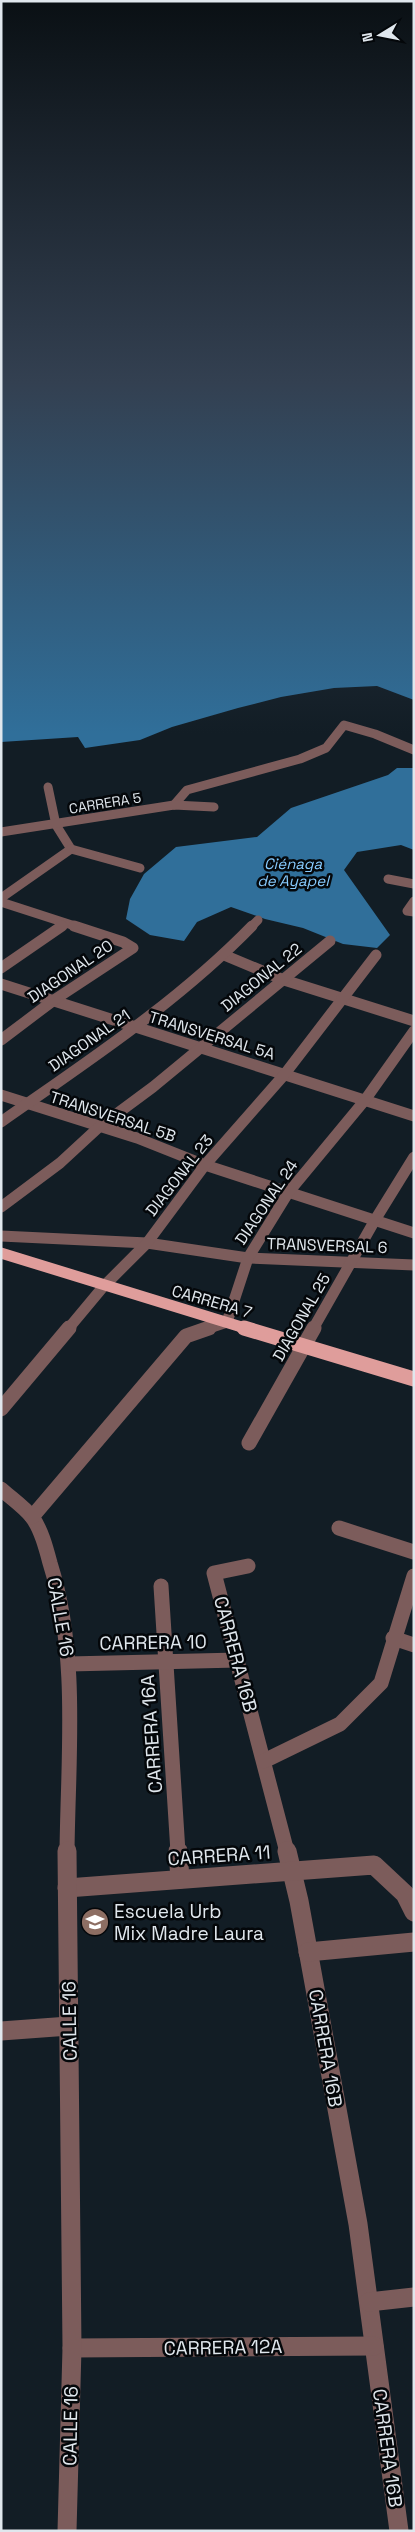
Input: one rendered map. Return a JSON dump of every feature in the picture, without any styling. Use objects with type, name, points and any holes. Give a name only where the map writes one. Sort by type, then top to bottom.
[{"type":"main road","name":"CARRERA 7","points":[[1,1253],[103,1287],[227,1322],[414,1379]]},
{"type":"street","points":[[174,806],[187,790],[300,759],[326,748],[344,725],[375,734],[414,750]]},
{"type":"street","points":[[48,787],[56,825],[71,849],[140,868]]},
{"type":"street","name":"CARRERA 5","points":[[1,832],[174,806],[214,807]]},
{"type":"street","points":[[1,898],[71,849]]},
{"type":"street","points":[[388,879],[414,884]]},
{"type":"street","points":[[411,911],[414,901]]},
{"type":"street","points":[[1,902],[65,924]]},
{"type":"street","name":"DIAGONAL 21","points":[[1,1122],[24,1104],[136,1028],[224,955],[258,920]]},
{"type":"street","points":[[1,968],[65,924]]},
{"type":"street","name":"DIAGONAL 20","points":[[1,1040],[54,1000],[133,948],[123,942],[65,924]]},
{"type":"street","name":"DIAGONAL 22","points":[[1,1207],[60,1163],[99,1127],[200,1048],[330,941]]},
{"type":"street","points":[[224,955],[284,980],[414,1021]]},
{"type":"street","name":"DIAGONAL 23","points":[[1,1409],[103,1287],[146,1243],[205,1164],[284,1074],[344,999],[376,955]]},
{"type":"street","name":"TRANSVERSAL 5A","points":[[1,984],[414,1116]]},
{"type":"street","name":"DIAGONAL 24","points":[[227,1322],[248,1258],[288,1193],[365,1100],[414,1031]]},
{"type":"street","name":"TRANSVERSAL 5B","points":[[1,1095],[24,1104],[137,1138],[288,1193],[414,1234]]},
{"type":"street","name":"DIAGONAL 25","points":[[249,1444],[303,1345],[375,1220],[414,1157]]},
{"type":"street","name":"TRANSVERSAL 6","points":[[1,1236],[146,1243],[248,1258],[352,1260],[414,1265]]},
{"type":"street","points":[[1,1489],[32,1517],[186,1336],[227,1322]]},
{"type":"street","name":"CALLE 16","points":[[32,1517],[45,1546],[59,1590],[66,1626],[69,1664],[67,1888],[72,2348],[67,2531]]},
{"type":"street","points":[[339,1528],[414,1552]]},
{"type":"street","name":"CARRERA 16B","points":[[248,1566],[214,1573],[292,1871],[308,1952],[358,2224],[399,2531]]},
{"type":"street","points":[[264,1761],[340,1724],[381,1683],[393,1638],[414,1576]]},
{"type":"street","name":"CARRERA 16A","points":[[162,1586],[180,1879]]},
{"type":"street","points":[[393,1638],[414,1645]]},
{"type":"street","name":"CARRERA 10","points":[[69,1664],[238,1660]]},
{"type":"street","name":"CARRERA 11","points":[[67,1888],[374,1865],[405,1894],[414,1912]]},
{"type":"street","points":[[308,1952],[414,1942]]},
{"type":"street","points":[[1,2031],[69,2026]]},
{"type":"street","points":[[369,2302],[414,2297]]},
{"type":"street","name":"CARRERA 12A","points":[[72,2348],[374,2346]]},
{"type":"water","points":[[1,498],[414,498],[414,700],[377,686],[334,688],[281,697],[238,708],[172,727],[140,740],[85,748],[78,737],[1,742]]},
{"type":"water","name":"Ciénaga de Ayapel","points":[[397,768],[414,768],[414,850],[401,845],[357,852],[344,870],[390,935],[377,948],[343,944],[303,928],[265,919],[231,907],[197,922],[184,941],[150,935],[126,919],[130,899],[144,874],[176,847],[257,837],[291,808],[388,775]]},
{"type":"place","name":"Escuela Urb Mix Madre Laura","points":[[95,1922]]}]
